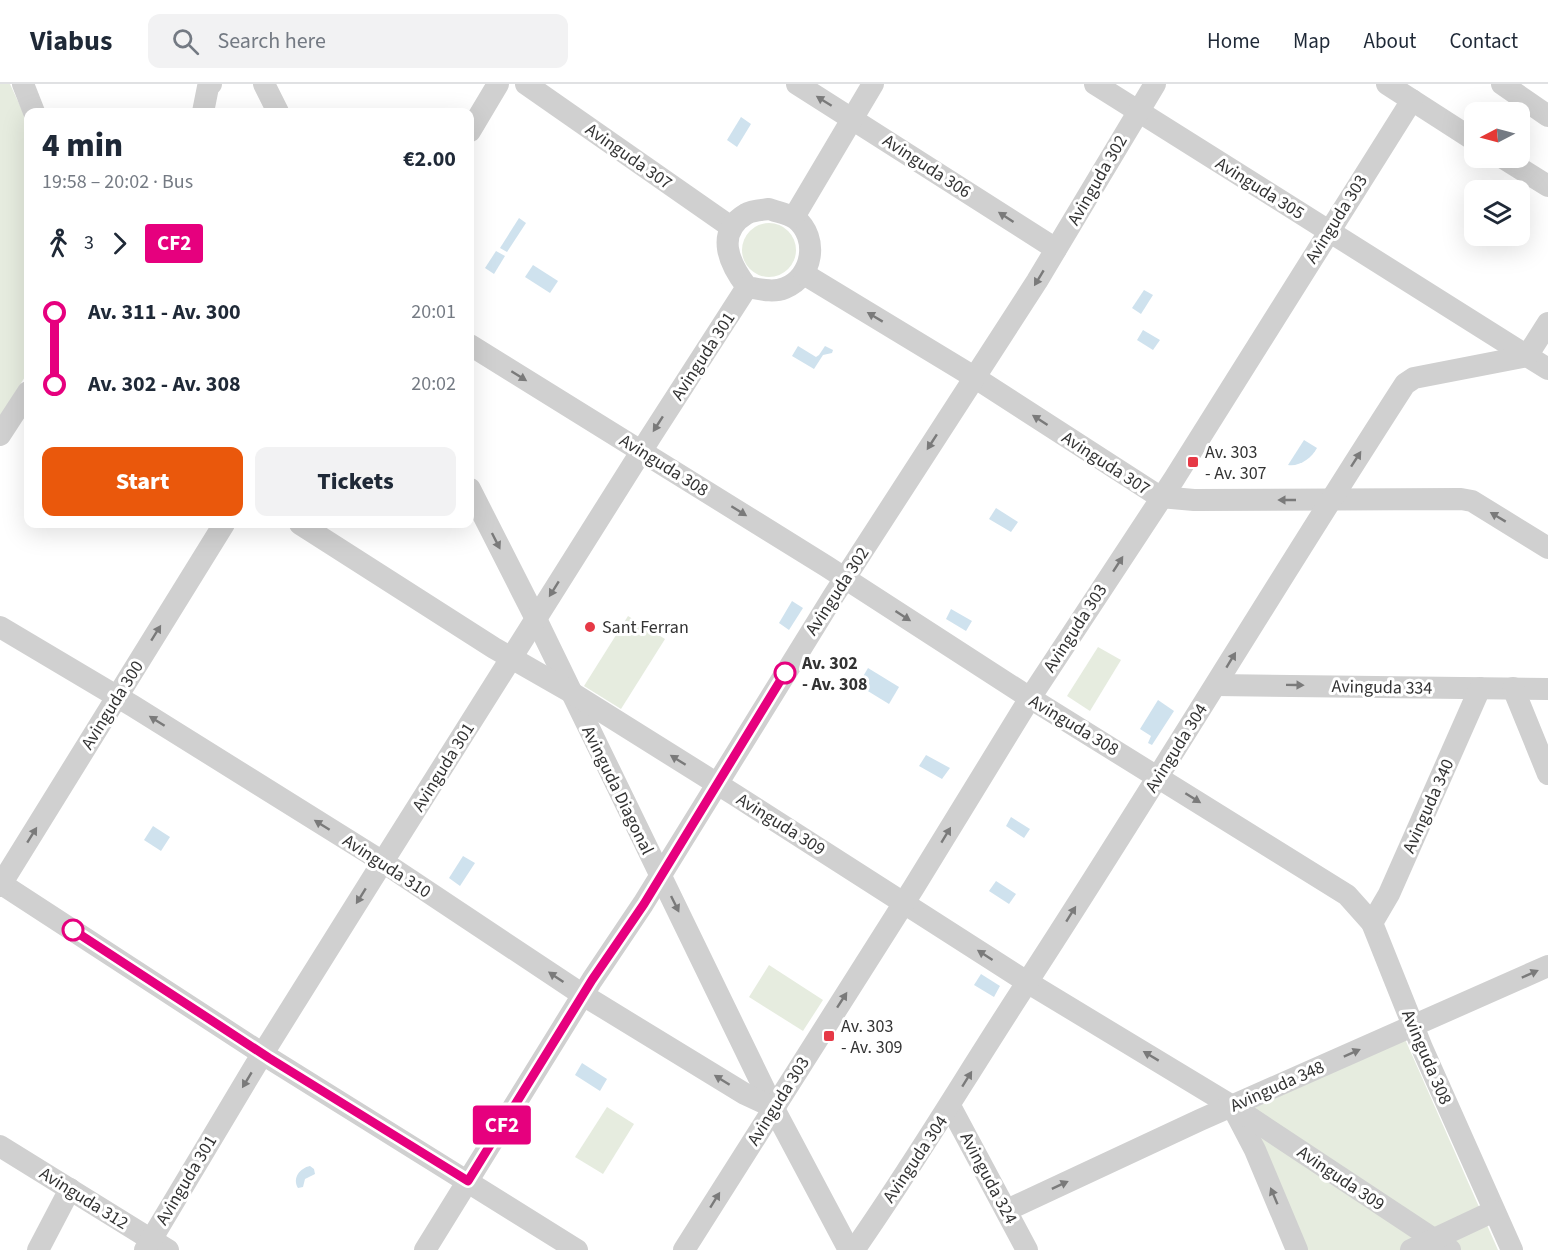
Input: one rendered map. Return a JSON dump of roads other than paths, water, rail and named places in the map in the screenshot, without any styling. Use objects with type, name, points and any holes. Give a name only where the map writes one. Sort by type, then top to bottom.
[{"type":"street","points":[[23,84],[32,108]]},
{"type":"street","points":[[264,84],[276,108]]},
{"type":"street","points":[[474,124],[498,84]]},
{"type":"street","name":"Avinguda 307","points":[[526,84],[731,227]]},
{"type":"street","name":"Avinguda 306","points":[[797,84],[1056,249]]},
{"type":"street","points":[[794,217],[873,84]]},
{"type":"street","name":"Avinguda 305","points":[[1095,84],[1548,369]]},
{"type":"street","name":"Avinguda 302","points":[[425,1250],[583,995],[644,904],[845,578],[1037,281],[1155,84]]},
{"type":"street","points":[[1387,84],[1464,134]]},
{"type":"street","points":[[1502,84],[1548,116]]},
{"type":"street","points":[[205,108],[209,85]]},
{"type":"street","name":"Avinguda 303","points":[[684,1250],[904,903],[1030,698],[1160,497],[1174,479],[1412,100]]},
{"type":"street","points":[[1519,168],[1548,186]]},
{"type":"street","points":[[769,209],[794,217],[804,228],[810,240],[810,260],[804,274],[785,288],[769,291],[747,287],[733,267],[727,247],[731,227],[747,213],[769,209]]},
{"type":"street","name":"Avinguda 307","points":[[804,274],[974,377],[1160,497],[1194,500],[1461,499],[1472,501],[1548,548]]},
{"type":"street","name":"Avinguda 301","points":[[154,1246],[263,1053],[641,451],[747,287]]},
{"type":"street","points":[[1527,356],[1548,323]]},
{"type":"street","name":"Avinguda 308","points":[[474,347],[845,578],[1030,698],[1347,895],[1372,923],[1413,1026],[1512,1250]]},
{"type":"street","name":"Avinguda 304","points":[[854,1250],[950,1106],[1404,384],[1414,378],[1527,356]]},
{"type":"street","points":[[0,435],[24,399]]},
{"type":"street","name":"Avinguda Diagonal","points":[[474,497],[536,619],[773,1107],[849,1250]]},
{"type":"street","name":"Avinguda 300","points":[[0,884],[222,528]]},
{"type":"street","name":"Avinguda 309","points":[[306,528],[511,658],[569,691],[1027,982],[1232,1106],[1441,1245]]},
{"type":"street","name":"Avinguda 310","points":[[0,627],[383,862],[583,995],[745,1094],[773,1107]]},
{"type":"street","name":"Avinguda 334","points":[[1216,685],[1548,689]]},
{"type":"street","name":"Avinguda 340","points":[[1372,923],[1394,884],[1480,688]]},
{"type":"street","points":[[1513,688],[1548,774]]},
{"type":"street","points":[[0,884],[263,1053],[577,1250]]},
{"type":"street","name":"Avinguda 348","points":[[1007,1210],[1232,1106],[1548,966]]},
{"type":"street","name":"Avinguda 324","points":[[950,1106],[1027,1250]]},
{"type":"street","points":[[1232,1106],[1255,1150],[1298,1250]]},
{"type":"street","name":"Avinguda 312","points":[[0,1146],[70,1189],[154,1246]]},
{"type":"street","points":[[38,1250],[70,1189]]},
{"type":"street","points":[[1411,1250],[1441,1245],[1494,1211]]},
{"type":"water","points":[[741,117],[751,124],[737,147],[727,140]]},
{"type":"water","points":[[519,218],[526,223],[507,252],[500,248]]},
{"type":"water","points":[[496,251],[505,256],[494,274],[485,268]]},
{"type":"water","points":[[533,265],[558,281],[550,293],[525,277]]},
{"type":"water","points":[[1144,290],[1153,295],[1141,314],[1132,308]]},
{"type":"water","points":[[1143,330],[1160,340],[1153,350],[1137,340]]},
{"type":"water","points":[[798,346],[816,357],[825,346],[833,350],[832,353],[823,355],[814,369],[792,356]]},
{"type":"water","points":[[1304,440],[1317,448],[1315,452],[1301,463],[1288,465]]},
{"type":"water","points":[[996,508],[1018,522],[1011,532],[989,519]]},
{"type":"water","points":[[792,601],[803,608],[789,630],[779,623]]},
{"type":"water","points":[[951,609],[972,621],[966,631],[946,619]]},
{"type":"water","points":[[868,668],[899,687],[889,704],[858,685]]},
{"type":"water","points":[[1158,700],[1174,711],[1152,745],[1148,743],[1151,736],[1140,729]]},
{"type":"water","points":[[926,755],[950,768],[942,779],[919,766]]},
{"type":"water","points":[[1011,817],[1030,829],[1024,838],[1006,826]]},
{"type":"water","points":[[153,826],[170,837],[161,851],[144,840]]},
{"type":"water","points":[[463,856],[475,863],[460,886],[449,878]]},
{"type":"water","points":[[996,881],[1016,894],[1009,904],[989,891]]},
{"type":"water","points":[[981,974],[1000,986],[994,997],[974,985]]},
{"type":"water","points":[[582,1063],[607,1079],[600,1091],[575,1075]]},
{"type":"water","points":[[310,1166],[314,1169],[315,1174],[305,1179],[303,1187],[298,1188],[296,1181],[298,1174]]},
{"type":"place","name":"Av. 303 - Av. 307","points":[[1193,462]]},
{"type":"place","name":"Sant Ferran","points":[[590,627]]},
{"type":"place","name":"Av. 302 - Av. 308","points":[[785,673]]},
{"type":"place","name":"Av. 303 - Av. 309","points":[[829,1036]]}]
